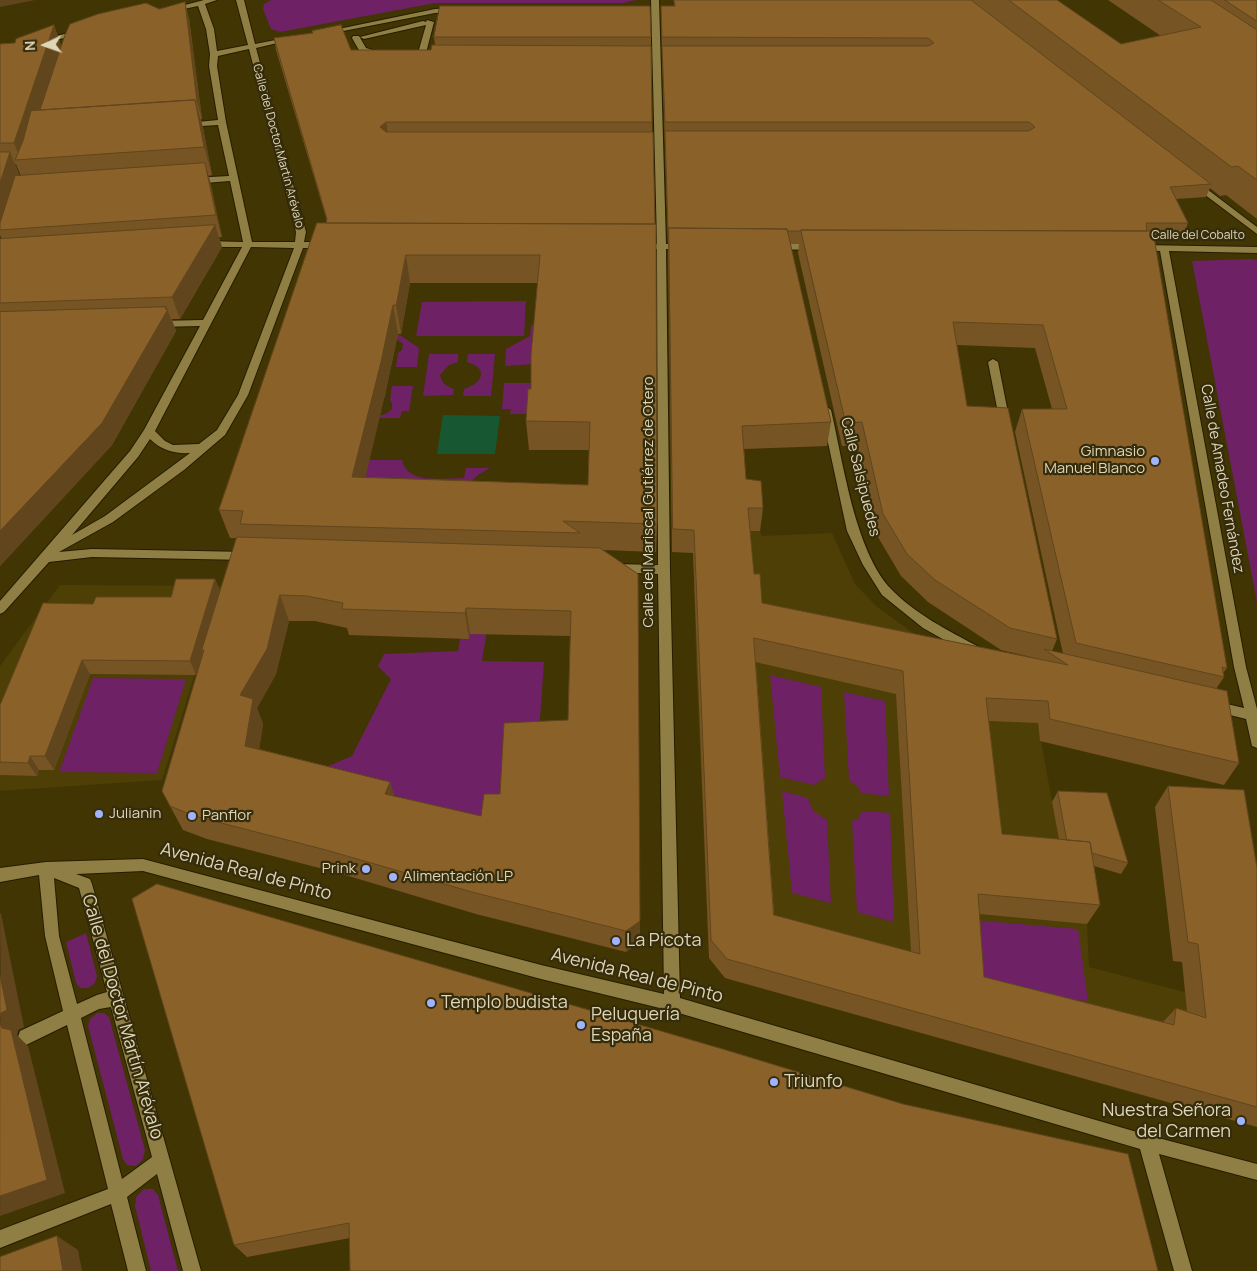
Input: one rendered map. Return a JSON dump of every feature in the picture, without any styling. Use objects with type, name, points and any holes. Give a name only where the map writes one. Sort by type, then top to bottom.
[{"type":"street","points":[[157,13],[213,0]]},
{"type":"street","name":"Calle del Doctor Martín Arévalo","points":[[48,556],[109,519],[180,467],[221,432],[243,395],[299,246],[302,232],[240,0]]},
{"type":"street","points":[[201,3],[210,29],[214,54],[213,66],[222,122],[232,178],[248,244]]},
{"type":"street","name":"Calle del Mariscal Gutiérrez de Otero","points":[[653,6],[658,53],[662,246],[664,570],[672,1003]]},
{"type":"street","points":[[322,33],[435,11],[469,10]]},
{"type":"street","points":[[385,53],[363,50],[360,38],[426,22],[422,53]]},
{"type":"street","points":[[37,42],[92,29]]},
{"type":"street","points":[[69,42],[74,33]]},
{"type":"street","points":[[214,54],[303,37]]},
{"type":"street","points":[[412,53],[431,53]]},
{"type":"street","points":[[177,126],[222,122]]},
{"type":"street","points":[[1186,176],[1257,231]]},
{"type":"street","points":[[183,182],[232,178]]},
{"type":"street","points":[[193,244],[219,242],[334,246]]},
{"type":"street","name":"Calle del Doctor Martín Arévalo","points":[[0,609],[48,556],[134,454],[149,431],[248,244]]},
{"type":"street","points":[[630,246],[695,247]]},
{"type":"street","points":[[761,247],[828,247]]},
{"type":"street","points":[[790,247],[792,260]]},
{"type":"street","name":"Calle del Cobalto","points":[[1126,248],[1257,250]]},
{"type":"street","name":"Calle de Amadeo Fernández","points":[[1164,248],[1240,666],[1253,707]]},
{"type":"street","points":[[151,324],[207,323]]},
{"type":"street","points":[[994,362],[1008,436]]},
{"type":"street","name":"Calle Salsipuedes","points":[[823,396],[854,531],[867,562],[886,592],[926,625],[975,651],[984,653]]},
{"type":"street","points":[[149,431],[164,447],[176,450],[202,448]]},
{"type":"street","points":[[48,556],[92,553],[259,556]]},
{"type":"street","points":[[606,568],[664,570]]},
{"type":"street","points":[[1204,703],[1253,707],[1257,742]]},
{"type":"street","name":"Avenida Real de Pinto","points":[[0,875],[46,868],[143,865],[541,972],[672,1003],[1147,1144],[1257,1172]]},
{"type":"street","points":[[46,868],[52,936],[137,1271]]},
{"type":"street","name":"Calle del Doctor Martín Arévalo","points":[[46,868],[85,884],[192,1271]]},
{"type":"street","points":[[26,1037],[97,1002],[117,998]]},
{"type":"street","points":[[1147,1144],[1183,1271]]},
{"type":"street","points":[[0,1239],[118,1193],[162,1160]]},
{"type":"shaded area","points":[[271,0],[636,0],[623,3],[435,3],[280,32],[271,29],[263,9],[264,4]]},
{"type":"shaded area","points":[[1257,260],[1257,602],[1192,261]]},
{"type":"shaded area","points":[[526,301],[524,336],[416,336],[422,302]]},
{"type":"shaded area","points":[[531,325],[539,325],[534,364],[505,366],[506,349],[530,336]]},
{"type":"shaded area","points":[[360,335],[400,335],[419,348],[417,367],[396,367],[398,353],[402,350],[403,344],[398,340],[391,339],[393,357],[357,356]]},
{"type":"shaded area","points":[[429,354],[458,354],[458,362],[449,365],[440,375],[445,384],[454,389],[453,395],[423,396]]},
{"type":"shaded area","points":[[468,354],[495,354],[491,396],[463,396],[464,389],[479,380],[481,376],[479,368],[467,362]]},
{"type":"shaded area","points":[[504,383],[533,383],[565,414],[510,414],[511,409],[502,409]]},
{"type":"shaded area","points":[[392,386],[413,386],[409,411],[402,411],[400,418],[379,418],[348,392],[386,392],[385,398],[380,397],[377,416],[386,414],[392,409],[390,400]]},
{"type":"shaded area","points":[[443,415],[500,416],[495,454],[437,454]]},
{"type":"shaded area","points":[[369,460],[402,460],[405,468],[411,473],[419,477],[437,479],[464,478],[466,468],[490,468],[478,475],[464,488],[324,475]]},
{"type":"shaded area","points":[[693,531],[760,531],[762,536],[832,533],[855,584],[876,606],[1038,723],[1052,802],[1087,924],[1089,967],[1257,1011],[1205,1113],[725,978],[709,958],[696,660]]},
{"type":"shaded area","points":[[60,585],[222,586],[162,780],[0,791],[0,666]]},
{"type":"shaded area","points":[[471,624],[488,624],[482,661],[544,662],[538,746],[503,817],[458,812],[412,801],[324,768],[352,756],[391,679],[378,666],[384,654],[458,651],[460,639]]},
{"type":"shaded area","points":[[770,675],[821,687],[825,778],[814,785],[780,777]]},
{"type":"shaded area","points":[[93,678],[186,679],[157,773],[59,772]]},
{"type":"shaded area","points":[[844,692],[885,701],[889,796],[861,793],[858,787],[849,780]]},
{"type":"shaded area","points":[[782,791],[808,798],[813,811],[827,820],[831,903],[792,893]]},
{"type":"shaded area","points":[[862,811],[890,813],[894,922],[857,912],[852,822],[859,817]]},
{"type":"shaded area","points":[[974,920],[1078,929],[1088,1001],[980,990]]},
{"type":"shaded area","points":[[86,933],[97,976],[95,983],[88,988],[80,988],[76,983],[66,942]]},
{"type":"shaded area","points":[[97,1013],[104,1013],[109,1017],[145,1150],[143,1159],[136,1166],[127,1165],[123,1159],[88,1026],[90,1019]]},
{"type":"shaded area","points":[[144,1189],[153,1189],[158,1195],[178,1271],[151,1271],[135,1206],[136,1197]]},
{"type":"building","points":[[674,0],[971,0],[1211,184],[1170,187],[1188,223],[1146,223],[1147,231],[787,231],[787,229],[669,228],[668,230],[665,131],[1029,131],[1035,127],[1029,122],[665,122],[662,46],[928,46],[934,43],[928,38],[662,37],[661,6],[675,6]]},
{"type":"building","points":[[1009,0],[1057,0],[1121,44],[1201,27],[1158,0],[1211,0],[1257,30],[1257,180],[1238,166],[1232,167]]},
{"type":"building","points":[[1225,0],[1257,0],[1257,21]]},
{"type":"building","points":[[185,2],[197,102],[195,100],[40,110],[70,24],[98,14],[146,3],[159,9]]},
{"type":"building","points":[[440,6],[650,6],[651,37],[434,37]]},
{"type":"building","points":[[54,25],[14,143],[0,143],[0,44],[15,43],[16,39]]},
{"type":"building","points":[[341,25],[351,50],[431,50],[432,45],[651,46],[652,122],[386,122],[380,127],[386,132],[653,132],[655,224],[326,223],[327,219],[274,38],[313,33],[312,31]]},
{"type":"building","points":[[195,100],[204,147],[15,160],[23,141],[31,111]]},
{"type":"building","points":[[0,152],[10,152],[0,183]]},
{"type":"building","points":[[205,163],[216,215],[0,230],[0,223],[15,176]]},
{"type":"building","points":[[317,223],[656,224],[657,524],[563,521],[580,533],[240,524],[243,511],[219,510]],"holes":[[[406,255],[540,255],[531,355],[531,389],[528,389],[526,421],[590,422],[588,485],[352,477],[381,362],[393,305],[396,305]]]},
{"type":"building","points":[[215,225],[172,297],[0,303],[0,239]]},
{"type":"building","points":[[669,228],[787,229],[831,422],[742,426],[746,479],[761,481],[763,508],[748,508],[754,574],[760,574],[762,603],[1068,665],[1044,649],[1227,691],[1239,763],[1050,719],[1048,701],[986,698],[1002,834],[1090,842],[1100,905],[978,894],[984,977],[1174,1025],[1176,1008],[1206,1018],[1198,944],[1188,942],[1168,786],[1244,790],[1257,868],[1257,1107],[727,959],[711,940],[694,530],[673,529]],"holes":[[[754,638],[903,671],[920,954],[774,915]]]},
{"type":"building","points":[[801,230],[1153,231],[1227,668],[1222,667],[1224,677],[1076,643],[1022,409],[1067,409],[1043,325],[953,322],[967,406],[1008,408],[1057,639],[1010,628],[935,580],[907,554],[883,514],[862,422],[846,423]]},
{"type":"building","points":[[166,307],[165,309],[168,309],[102,423],[0,531],[0,312]]},
{"type":"building","points":[[237,537],[600,548],[638,574],[640,921],[626,931],[472,892],[326,850],[194,816],[170,806],[162,791],[204,650],[202,650]],"holes":[[[280,595],[307,596],[343,603],[342,609],[465,613],[466,608],[571,611],[568,720],[504,723],[500,794],[484,794],[481,816],[385,794],[390,782],[245,746],[253,699],[240,695],[267,649]]]},
{"type":"building","points":[[176,579],[215,579],[190,661],[82,660],[45,756],[30,756],[28,763],[0,762],[0,705],[43,603],[93,604],[96,597],[171,597]]},
{"type":"building","points":[[1058,791],[1107,793],[1128,863],[1092,853],[1090,842],[1067,840]]},
{"type":"building","points":[[157,884],[726,1050],[903,1104],[1128,1154],[1158,1271],[350,1271],[349,1223],[234,1245],[132,899]]},
{"type":"building","points":[[0,975],[7,1010],[1,1013],[0,1017]]},
{"type":"building","points":[[0,1024],[2,1028],[11,1030],[47,1180],[0,1196]]},
{"type":"building","points":[[57,1236],[63,1271],[0,1271],[0,1257]]},
{"type":"place","name":"Gimnasio Manuel Blanco","points":[[1155,461]]},
{"type":"place","name":"Julianin","points":[[99,814]]},
{"type":"place","name":"Panflor","points":[[192,816]]},
{"type":"place","name":"Prink","points":[[366,869]]},
{"type":"place","name":"Alimentación LP","points":[[393,877]]},
{"type":"place","name":"La Picota","points":[[616,941]]},
{"type":"place","name":"Templo budista","points":[[431,1003]]},
{"type":"place","name":"Peluquería España","points":[[581,1025]]},
{"type":"place","name":"Triunfo","points":[[774,1082]]},
{"type":"place","name":"Nuestra Señora del Carmen","points":[[1241,1121]]}]
